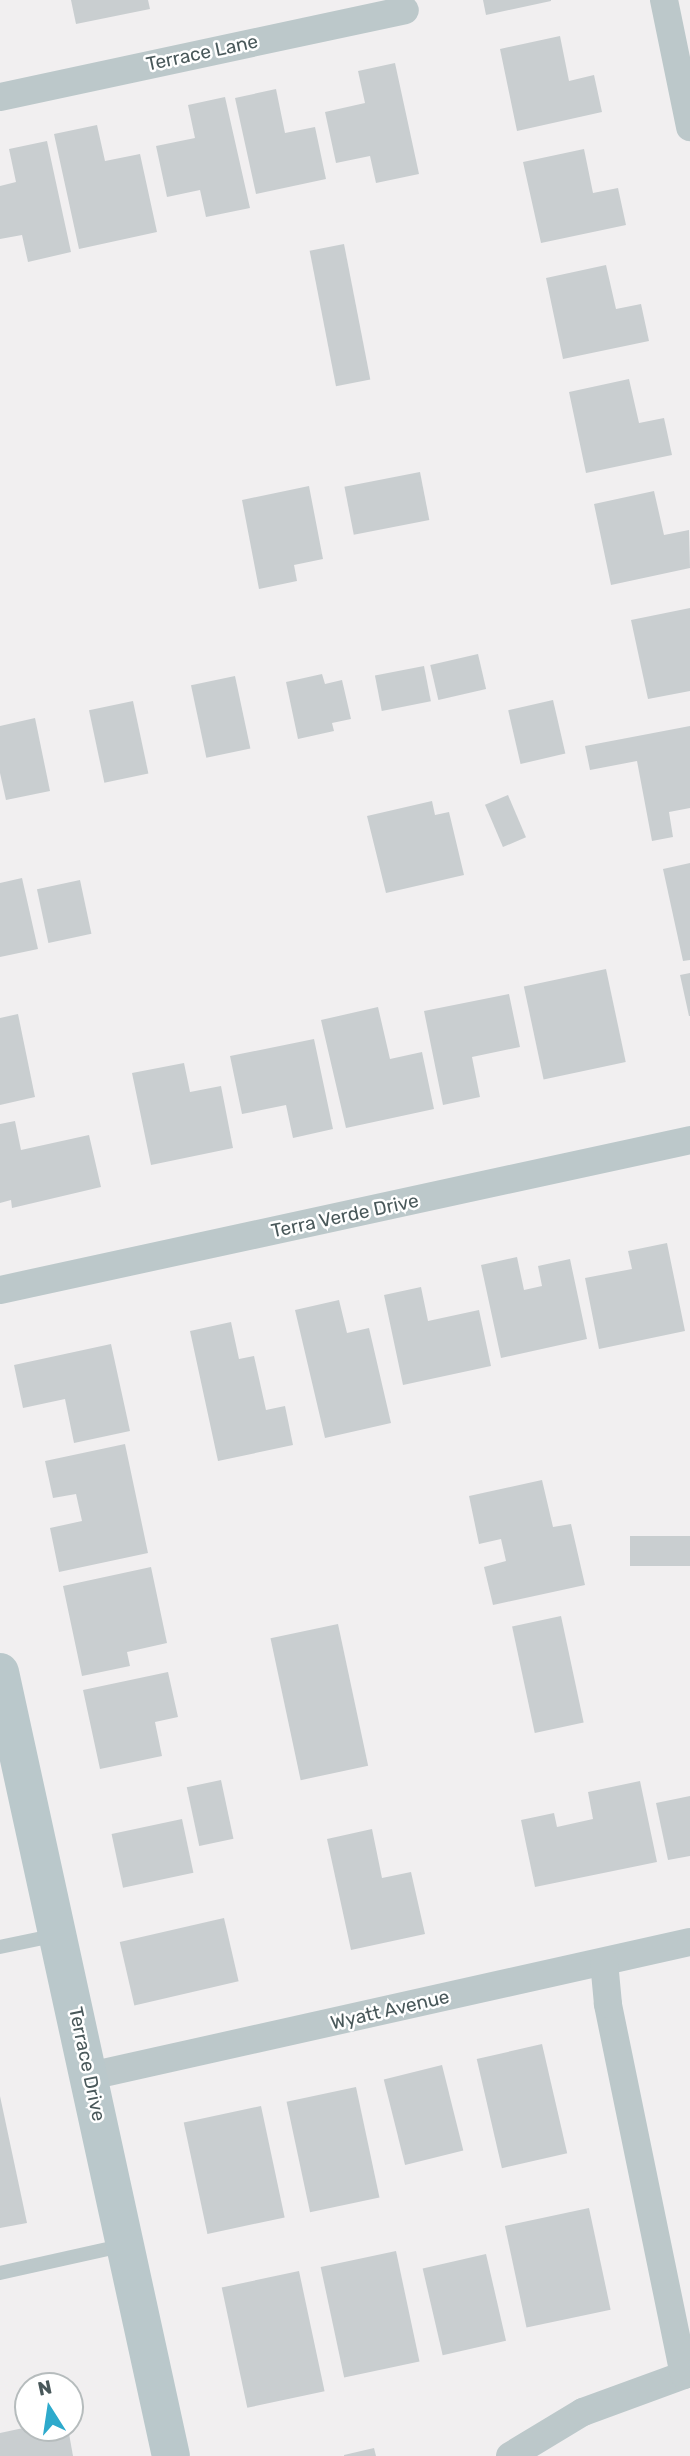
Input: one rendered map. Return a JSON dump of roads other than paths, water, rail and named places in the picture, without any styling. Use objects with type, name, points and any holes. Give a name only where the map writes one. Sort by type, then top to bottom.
[{"type":"street","points":[[664,0],[690,127]]},
{"type":"street","name":"Terrace Lane","points":[[0,97],[405,10]]},
{"type":"street","name":"Terra Verde Drive","points":[[0,1290],[690,1140]]},
{"type":"street","name":"Terrace Drive","points":[[0,1672],[171,2456]]},
{"type":"street","name":"Wyatt Avenue","points":[[90,2076],[690,1942]]},
{"type":"street","points":[[510,2456],[583,2412],[684,2375],[608,2004],[604,1962]]},
{"type":"lane","points":[[0,1947],[58,1935]]},
{"type":"lane","points":[[0,2273],[126,2245]]}]
